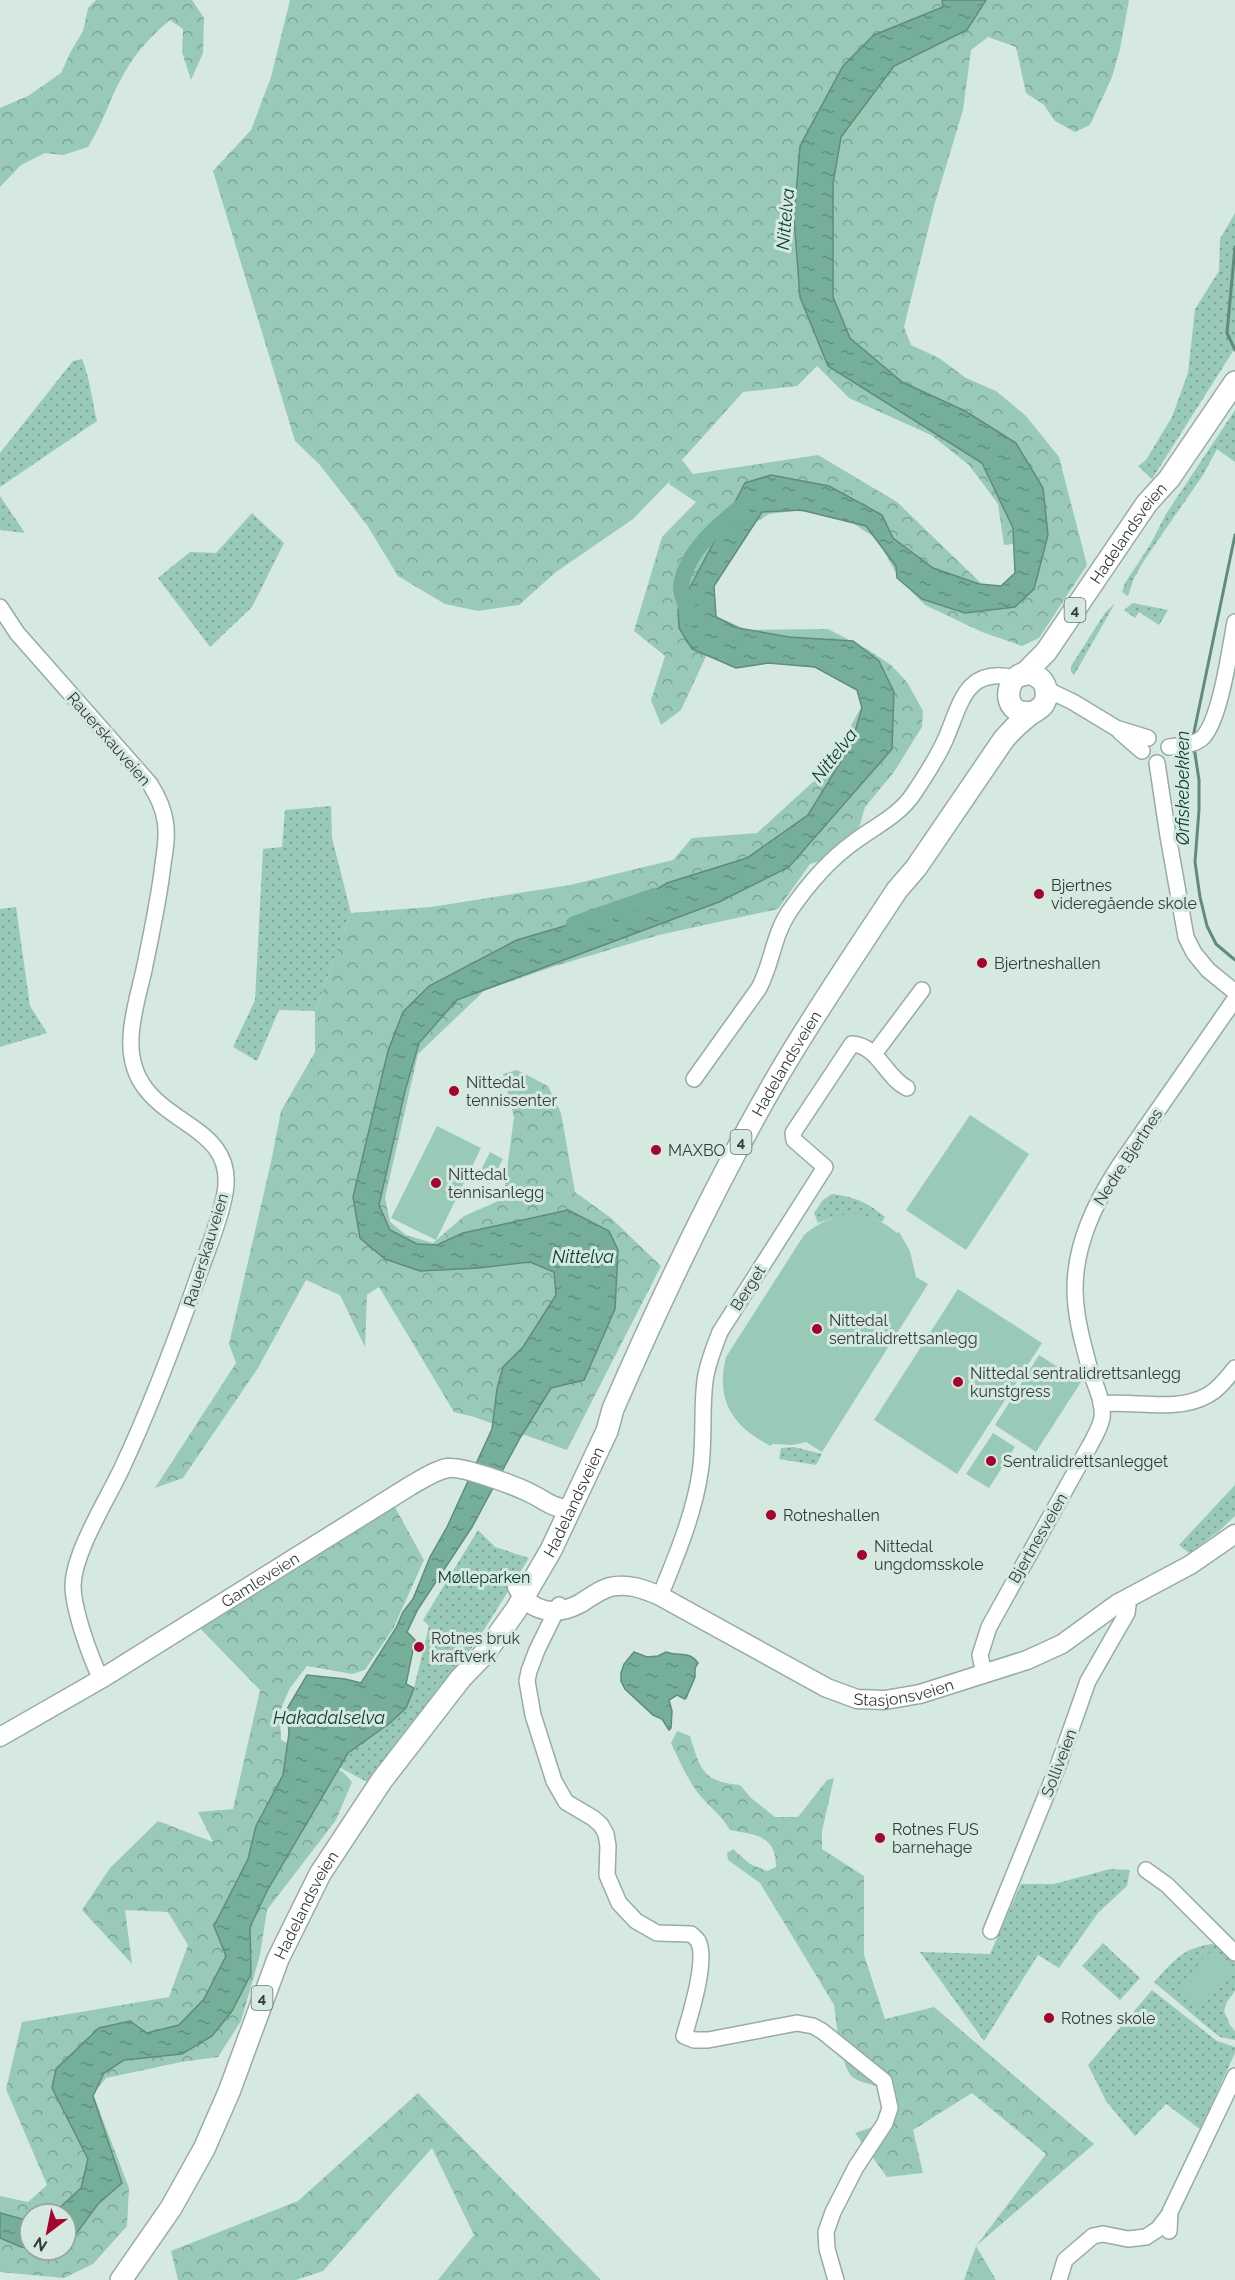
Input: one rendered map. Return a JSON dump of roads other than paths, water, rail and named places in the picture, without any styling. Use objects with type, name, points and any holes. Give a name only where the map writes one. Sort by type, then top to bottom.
[{"type":"highway","name":"Hadelandsveien","points":[[121,2280],[171,2208],[204,2149],[229,2092],[278,1959],[320,1874],[370,1797],[523,1592],[599,1429],[613,1409],[677,1266],[744,1137],[811,1023],[897,890],[916,868],[1004,740],[1041,698],[1053,664],[1154,509],[1169,479],[1235,382]]},
{"type":"highway","name":"Hadelandsveien","points":[[897,890],[910,859],[994,731],[1014,687],[1046,652],[1147,503],[1169,479]]},
{"type":"highway","points":[[1038,677],[1041,698],[1021,712],[1014,708],[1014,687],[1038,677]]},
{"type":"main road","name":"Gamleveien","points":[[0,1737],[101,1678],[410,1486],[442,1470],[454,1468],[530,1493],[545,1494],[564,1506]]},
{"type":"main road","name":"Stasjonsveien","points":[[561,1608],[580,1604],[599,1591],[613,1586],[634,1587],[660,1596],[838,1693],[856,1699],[876,1701],[908,1696],[984,1674],[1027,1660],[1056,1647],[1124,1599],[1190,1565],[1235,1534]]},
{"type":"main road","points":[[523,1592],[542,1610],[561,1608]]},
{"type":"street","name":"Rauerskauveien","points":[[0,607],[17,633],[150,784],[159,801],[166,829],[160,891],[132,1022],[130,1053],[133,1067],[147,1094],[158,1105],[205,1136],[222,1160],[226,1175],[221,1212],[178,1336],[130,1449],[85,1544],[75,1572],[73,1585],[76,1604],[101,1678]]},
{"type":"street","points":[[1169,747],[1186,745],[1201,739],[1208,732],[1215,717],[1235,622]]},
{"type":"street","points":[[694,1079],[759,988],[778,931],[794,904],[848,847],[892,817],[911,798],[942,747],[964,694],[970,686],[993,675],[1014,687]]},
{"type":"street","points":[[1041,698],[1083,709],[1116,728],[1125,738],[1145,745]]},
{"type":"street","points":[[1158,763],[1169,847],[1186,937],[1194,953],[1208,970],[1235,992]]},
{"type":"street","points":[[907,1088],[898,1082],[874,1054],[922,990]]},
{"type":"street","name":"Nedre Bjertnes","points":[[1101,1404],[1086,1354],[1076,1300],[1077,1268],[1089,1222],[1119,1166],[1235,999]]},
{"type":"street","name":"Berget","points":[[660,1596],[685,1527],[700,1474],[705,1381],[716,1341],[825,1167],[794,1140],[793,1133],[852,1044],[866,1047],[874,1054]]},
{"type":"street","points":[[1101,1404],[1116,1402],[1174,1404],[1192,1401],[1214,1391],[1235,1368]]},
{"type":"street","name":"Bjertnesveien","points":[[984,1674],[980,1655],[986,1633],[1094,1439],[1102,1418],[1101,1404]]},
{"type":"street","name":"Solliveien","points":[[992,1931],[1058,1766],[1088,1681],[1127,1613],[1128,1606],[1124,1599]]},
{"type":"street","points":[[561,1608],[529,1671],[528,1689],[533,1715],[561,1795],[575,1809],[601,1825],[606,1833],[607,1875],[619,1903],[636,1921],[657,1933],[691,1934],[698,1941],[700,1954],[698,1983],[684,2036],[694,2040],[708,2040],[797,2023],[813,2026],[884,2081],[890,2108],[885,2123],[852,2176],[833,2212],[826,2232],[827,2248],[836,2280]]},
{"type":"street","points":[[1146,1870],[1167,1885],[1235,1953]]},
{"type":"street","points":[[1059,2280],[1065,2260],[1093,2236],[1103,2234],[1128,2239],[1146,2237],[1169,2224],[1235,2076]]},
{"type":"water","name":"Nittelva","points":[[942,0],[986,0],[967,30],[894,66],[841,137],[833,183],[833,297],[850,338],[902,382],[965,411],[1016,443],[1043,488],[1048,535],[1034,589],[1015,607],[965,613],[922,599],[897,578],[896,566],[866,526],[801,510],[762,512],[714,586],[716,617],[738,628],[789,637],[853,641],[879,661],[894,692],[892,749],[789,867],[719,902],[457,1000],[419,1043],[405,1091],[379,1205],[390,1230],[417,1244],[437,1245],[463,1233],[568,1210],[609,1231],[618,1250],[615,1309],[584,1380],[551,1388],[520,1438],[472,1527],[418,1609],[407,1632],[415,1640],[406,1684],[414,1688],[406,1708],[390,1723],[348,1753],[268,1889],[250,1927],[251,1974],[232,2011],[212,2036],[182,2054],[124,2060],[104,2073],[93,2096],[122,2183],[98,2204],[78,2231],[78,2202],[66,2202],[81,2188],[88,2159],[52,2088],[56,2069],[99,2028],[130,2021],[147,2033],[179,2025],[204,1999],[226,1956],[214,1926],[248,1859],[256,1826],[283,1775],[289,1733],[287,1709],[307,1675],[361,1683],[413,1599],[430,1557],[447,1527],[492,1429],[497,1389],[503,1367],[523,1347],[556,1295],[554,1272],[530,1262],[479,1268],[420,1271],[385,1259],[360,1238],[353,1197],[388,1051],[403,1012],[429,986],[517,940],[626,908],[667,883],[747,858],[808,815],[851,745],[862,708],[857,690],[815,667],[768,663],[736,668],[692,649],[679,628],[678,610],[745,483],[771,475],[829,486],[882,515],[893,538],[933,568],[979,584],[1001,586],[1015,573],[1013,528],[982,463],[828,366],[800,297],[794,218],[800,146],[843,66],[874,35],[943,7]]},
{"type":"water","points":[[634,1652],[647,1657],[658,1656],[666,1652],[687,1655],[698,1663],[686,1698],[677,1695],[669,1700],[672,1711],[669,1730],[662,1719],[653,1715],[625,1689],[621,1681],[624,1664]]},
{"type":"water","points":[[0,2213],[18,2218],[18,2246],[0,2238]]},
{"type":"waterway","name":"Ørfiskebekken","points":[[1235,247],[1227,333],[1235,350]]},
{"type":"waterway","name":"Nittelva","points":[[691,618],[681,590],[689,562],[713,531],[742,506]]},
{"type":"waterway","name":"Ørfiskebekken","points":[[1193,737],[1235,535]]},
{"type":"waterway","name":"Ørfiskebekken","points":[[1194,747],[1199,780],[1195,862],[1200,897],[1207,926],[1216,944],[1235,960]]},
{"type":"waterway","name":"Nittelva","points":[[574,924],[654,896]]},
{"type":"place","name":"Bjertnes videregående skole","points":[[1039,894]]},
{"type":"place","name":"Bjertneshallen","points":[[982,963]]},
{"type":"place","name":"Nittedal tennissenter","points":[[454,1091]]},
{"type":"place","name":"MAXBO","points":[[656,1150]]},
{"type":"place","name":"Nittedal tennisanlegg","points":[[436,1183]]},
{"type":"place","name":"Nittedal sentralidrettsanlegg","points":[[817,1329]]},
{"type":"place","name":"Nittedal sentralidrettsanlegg kunstgress","points":[[958,1382]]},
{"type":"place","name":"Sentralidrettsanlegget","points":[[991,1461]]},
{"type":"place","name":"Rotneshallen","points":[[771,1515]]},
{"type":"place","name":"Nittedal ungdomsskole","points":[[862,1555]]},
{"type":"place","name":"Rotnes bruk kraftverk","points":[[419,1647]]},
{"type":"place","name":"Rotnes FUS barnehage","points":[[880,1838]]},
{"type":"place","name":"Rotnes skole","points":[[1049,2018]]},
{"type":"park label","name":"Mølleparken","points":[[484,1577]]},
{"type":"water label","name":"Hakadalselva","points":[[329,1717]]}]
